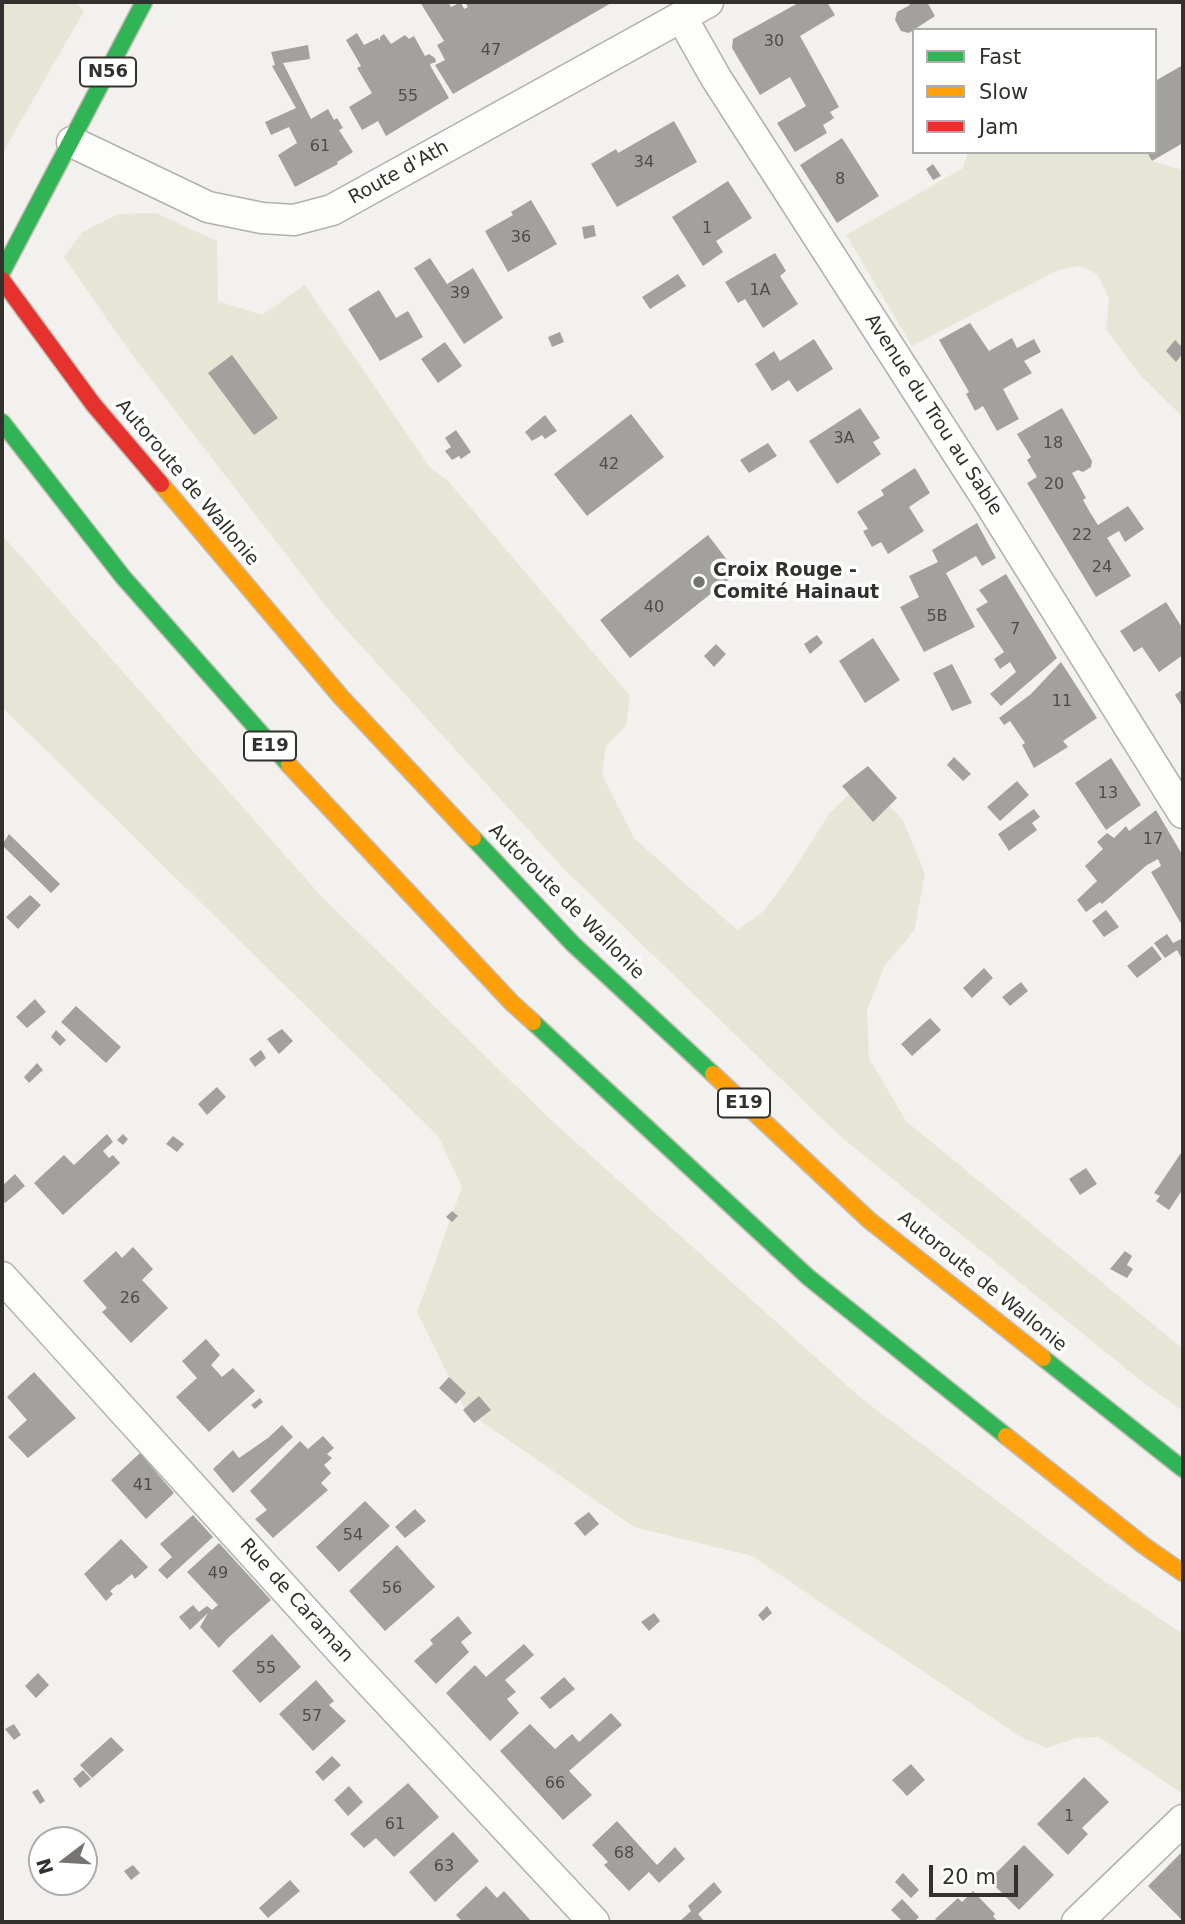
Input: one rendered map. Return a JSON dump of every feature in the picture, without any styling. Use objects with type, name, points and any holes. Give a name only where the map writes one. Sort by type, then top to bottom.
[{"type":"main road","name":"N56","points":[[2,272],[144,2]]},
{"type":"main road","name":"Autoroute de Wallonie","points":[[2,281],[93,404],[341,697],[573,944],[869,1220],[1183,1469]]},
{"type":"main road","name":"E19","points":[[2,422],[123,577],[270,745],[512,1003],[808,1278],[1143,1545],[1183,1573]]},
{"type":"street","name":"Route d'Ath","points":[[72,142],[208,207],[262,218],[294,220],[332,210],[708,2]]},
{"type":"street","name":"Avenue du Trou au Sable","points":[[682,18],[716,78],[987,499],[1183,813]]},
{"type":"street","name":"Rue de Caraman","points":[[2,1277],[352,1663],[594,1922]]},
{"type":"street","points":[[1077,1922],[1107,1911],[1183,1820]]},
{"type":"green space","points":[[2,2],[75,2],[84,11],[2,154]]},
{"type":"green space","points":[[967,154],[1148,154],[1152,161],[1183,170],[1183,417],[1141,376],[1106,329],[1109,298],[1097,274],[1079,266],[1058,270],[912,346],[846,235],[963,168]]},
{"type":"green space","points":[[156,213],[217,241],[218,301],[262,315],[305,285],[429,466],[448,481],[630,696],[626,726],[606,746],[602,775],[634,838],[737,930],[764,911],[829,814],[849,794],[878,794],[903,820],[925,874],[914,931],[885,965],[867,1010],[869,1058],[906,1121],[1183,1349],[1183,1411],[1141,1381],[840,1136],[563,868],[332,614],[130,352],[64,257],[82,232],[119,214]]},
{"type":"green space","points":[[2,535],[322,897],[551,1120],[861,1398],[1093,1573],[1183,1634],[1183,1794],[1099,1737],[1076,1738],[1047,1748],[1022,1738],[752,1556],[634,1527],[465,1410],[417,1312],[462,1187],[438,1136],[2,707]]},
{"type":"building","points":[[420,2],[448,2],[451,7],[461,2],[464,9],[470,2],[613,2],[453,94],[435,65],[445,60],[437,45],[444,41]]},
{"type":"building","points":[[800,2],[827,2],[835,15],[800,36],[839,107],[830,112],[834,118],[823,125],[827,133],[795,152],[777,123],[806,106],[790,77],[760,95],[732,48],[733,39]]},
{"type":"building","points":[[908,2],[927,2],[935,16],[917,28],[912,28],[909,33],[901,31],[895,20],[897,12],[910,5]]},
{"type":"building","points":[[357,33],[364,45],[378,38],[380,41],[384,34],[391,44],[405,35],[409,39],[414,36],[425,56],[429,54],[435,58],[436,62],[430,64],[431,67],[449,98],[386,136],[378,121],[362,130],[349,107],[372,93],[357,68],[361,66],[346,40]]},
{"type":"building","points":[[308,45],[310,59],[283,63],[311,119],[328,109],[334,120],[337,118],[343,128],[339,130],[353,152],[337,162],[338,164],[295,187],[278,155],[297,143],[289,127],[271,135],[265,122],[296,108],[272,66],[275,65],[271,52]]},
{"type":"building","points":[[1183,65],[1183,143],[1152,161],[1148,154],[1157,154],[1157,80]]},
{"type":"building","points":[[674,121],[697,162],[617,207],[591,164],[616,149],[618,153]]},
{"type":"building","points":[[842,138],[879,196],[837,223],[800,165]]},
{"type":"building","points":[[933,164],[941,176],[933,180],[926,169]]},
{"type":"building","points":[[728,181],[752,218],[716,241],[723,252],[703,266],[672,217]]},
{"type":"building","points":[[531,200],[557,244],[508,272],[485,231],[513,215],[511,212]]},
{"type":"building","points":[[594,225],[596,236],[584,239],[582,227]]},
{"type":"building","points":[[775,253],[786,271],[780,276],[798,304],[763,328],[745,299],[738,303],[725,282]]},
{"type":"building","points":[[430,258],[447,284],[473,268],[503,318],[464,344],[414,268]]},
{"type":"building","points":[[678,274],[686,286],[650,309],[642,297]]},
{"type":"building","points":[[379,290],[396,318],[408,311],[423,337],[380,361],[348,309]]},
{"type":"building","points":[[970,323],[989,351],[1012,338],[1017,348],[1034,339],[1041,352],[1024,361],[1032,373],[1003,389],[1019,419],[997,431],[983,406],[975,411],[966,394],[969,392],[939,340]]},
{"type":"building","points":[[560,332],[564,342],[552,347],[548,337]]},
{"type":"building","points":[[814,339],[833,369],[797,392],[789,380],[772,391],[755,364],[774,351],[780,361]]},
{"type":"building","points":[[1175,340],[1183,348],[1183,353],[1176,362],[1166,351]]},
{"type":"building","points":[[445,342],[462,366],[438,383],[421,359]]},
{"type":"building","points":[[232,355],[278,418],[254,435],[208,373]]},
{"type":"building","points":[[860,408],[880,438],[873,442],[881,454],[837,484],[809,441]]},
{"type":"building","points":[[1062,408],[1092,461],[1091,467],[1083,472],[1078,470],[1072,473],[1086,498],[1083,500],[1098,525],[1128,506],[1144,529],[1125,542],[1119,531],[1107,538],[1131,576],[1096,597],[1027,483],[1037,477],[1027,460],[1031,457],[1017,434]]},
{"type":"building","points":[[631,414],[664,457],[587,516],[554,474]]},
{"type":"building","points":[[545,415],[557,431],[545,439],[542,435],[532,441],[525,432]]},
{"type":"building","points":[[456,430],[471,452],[461,459],[459,456],[452,460],[445,451],[451,447],[445,438]]},
{"type":"building","points":[[768,443],[777,456],[749,473],[740,460]]},
{"type":"building","points":[[915,468],[930,493],[909,507],[924,531],[888,554],[881,542],[872,547],[863,531],[868,529],[857,512],[884,495],[881,490]]},
{"type":"building","points":[[977,523],[996,558],[982,566],[976,556],[946,573],[975,627],[924,652],[900,607],[919,597],[909,576],[938,562],[932,550]]},
{"type":"building","points":[[708,535],[737,573],[630,658],[600,620]]},
{"type":"building","points":[[1006,574],[1057,658],[1001,706],[990,694],[1016,672],[1010,662],[1000,669],[994,659],[1004,652],[976,609],[988,602],[979,590]]},
{"type":"building","points":[[1166,602],[1183,629],[1183,655],[1159,672],[1142,647],[1134,652],[1120,631]]},
{"type":"building","points":[[817,635],[823,643],[810,654],[804,644]]},
{"type":"building","points":[[873,638],[900,680],[865,703],[839,661]]},
{"type":"building","points":[[716,644],[726,654],[714,667],[704,656]]},
{"type":"building","points":[[1061,662],[1097,718],[1063,741],[1068,747],[1034,768],[1022,745],[1025,743],[1010,721],[1004,725],[999,718],[1031,694]]},
{"type":"building","points":[[952,664],[972,703],[952,711],[933,673]]},
{"type":"building","points":[[1183,689],[1183,708],[1175,695]]},
{"type":"building","points":[[954,757],[971,774],[963,781],[947,765]]},
{"type":"building","points":[[1111,758],[1141,805],[1106,830],[1075,783]]},
{"type":"building","points":[[868,766],[897,798],[873,822],[842,786]]},
{"type":"building","points":[[1017,781],[1029,795],[1000,821],[987,807]]},
{"type":"building","points":[[1034,809],[1040,817],[1032,823],[1037,830],[1009,851],[998,834]]},
{"type":"building","points":[[1156,810],[1183,856],[1183,927],[1151,872],[1161,866],[1158,859],[1147,865],[1102,904],[1100,902],[1086,912],[1077,900],[1097,881],[1085,866],[1103,849],[1097,842],[1107,833],[1114,838],[1126,826],[1129,831]]},
{"type":"building","points":[[9,834],[60,884],[51,893],[2,845]]},
{"type":"building","points":[[30,895],[41,905],[18,929],[6,917]]},
{"type":"building","points":[[1106,910],[1119,927],[1104,937],[1092,921]]},
{"type":"building","points":[[1167,934],[1173,943],[1183,938],[1183,961],[1177,950],[1165,958],[1154,943]]},
{"type":"building","points":[[1152,946],[1162,959],[1137,978],[1127,966]]},
{"type":"building","points":[[984,968],[993,978],[972,998],[963,988]]},
{"type":"building","points":[[1021,982],[1028,991],[1010,1006],[1002,997]]},
{"type":"building","points":[[35,999],[46,1012],[27,1028],[16,1017]]},
{"type":"building","points":[[76,1006],[121,1047],[106,1063],[61,1022]]},
{"type":"building","points":[[930,1018],[941,1030],[912,1056],[901,1044]]},
{"type":"building","points":[[282,1029],[293,1041],[279,1054],[267,1039]]},
{"type":"building","points":[[56,1030],[66,1040],[60,1046],[51,1037]]},
{"type":"building","points":[[261,1050],[266,1058],[255,1067],[249,1059]]},
{"type":"building","points":[[37,1063],[43,1070],[29,1083],[24,1077]]},
{"type":"building","points":[[217,1087],[226,1097],[207,1115],[198,1104]]},
{"type":"building","points":[[107,1134],[113,1142],[103,1151],[109,1158],[113,1155],[120,1163],[63,1215],[34,1183],[64,1155],[74,1165]]},
{"type":"building","points":[[123,1134],[128,1139],[123,1145],[117,1140]]},
{"type":"building","points":[[173,1136],[184,1144],[177,1152],[166,1144]]},
{"type":"building","points":[[1183,1150],[1183,1189],[1169,1210],[1156,1201],[1160,1196],[1154,1193]]},
{"type":"building","points":[[1086,1168],[1097,1184],[1080,1195],[1069,1179]]},
{"type":"building","points":[[15,1174],[25,1186],[5,1203],[2,1199],[2,1186]]},
{"type":"building","points":[[452,1211],[458,1216],[452,1222],[446,1217]]},
{"type":"building","points":[[133,1247],[153,1269],[142,1280],[168,1308],[131,1343],[102,1312],[107,1308],[83,1281],[116,1251],[122,1258]]},
{"type":"building","points":[[1125,1251],[1132,1256],[1127,1265],[1133,1269],[1127,1278],[1110,1269]]},
{"type":"building","points":[[206,1339],[220,1355],[211,1365],[222,1377],[233,1368],[255,1391],[209,1432],[176,1397],[197,1378],[182,1361]]},
{"type":"building","points":[[34,1372],[76,1418],[28,1458],[8,1437],[27,1420],[7,1397]]},
{"type":"building","points":[[449,1377],[466,1393],[456,1404],[439,1388]]},
{"type":"building","points":[[479,1396],[491,1410],[474,1423],[463,1410]]},
{"type":"building","points":[[260,1398],[263,1402],[255,1409],[251,1405]]},
{"type":"building","points":[[282,1425],[293,1437],[233,1493],[213,1469],[233,1450],[239,1458]]},
{"type":"building","points":[[323,1436],[334,1448],[327,1454],[332,1458],[324,1465],[331,1473],[321,1483],[328,1490],[273,1538],[255,1519],[267,1510],[250,1491],[300,1441],[308,1449]]},
{"type":"building","points":[[140,1453],[174,1493],[146,1519],[111,1480]]},
{"type":"building","points":[[365,1501],[390,1526],[339,1572],[316,1547]]},
{"type":"building","points":[[415,1509],[426,1521],[405,1538],[395,1527]]},
{"type":"building","points":[[589,1512],[599,1524],[585,1536],[574,1523]]},
{"type":"building","points":[[193,1515],[213,1537],[167,1579],[158,1570],[172,1557],[160,1544]]},
{"type":"building","points":[[121,1539],[148,1567],[135,1579],[132,1574],[118,1584],[110,1591],[113,1594],[106,1601],[84,1574]]},
{"type":"building","points":[[219,1543],[271,1600],[219,1648],[200,1627],[208,1613],[190,1630],[179,1617],[193,1605],[199,1612],[207,1606],[212,1610],[218,1605],[187,1572]]},
{"type":"building","points":[[397,1545],[435,1587],[385,1631],[349,1591]]},
{"type":"building","points":[[767,1606],[772,1613],[763,1621],[758,1615]]},
{"type":"building","points":[[654,1613],[660,1621],[649,1631],[641,1622]]},
{"type":"building","points":[[458,1616],[472,1633],[461,1642],[469,1652],[436,1684],[414,1661],[433,1644],[430,1640]]},
{"type":"building","points":[[272,1634],[301,1667],[260,1703],[232,1671]]},
{"type":"building","points":[[524,1644],[534,1655],[505,1680],[516,1692],[507,1699],[519,1713],[490,1741],[446,1693],[475,1665],[486,1677]]},
{"type":"building","points":[[38,1673],[49,1685],[36,1698],[25,1686]]},
{"type":"building","points":[[564,1677],[575,1689],[550,1709],[540,1698]]},
{"type":"building","points":[[316,1680],[334,1701],[329,1705],[346,1721],[313,1751],[279,1714]]},
{"type":"building","points":[[611,1713],[622,1725],[569,1771],[592,1795],[563,1820],[500,1751],[530,1724],[555,1749],[572,1734],[579,1742]]},
{"type":"building","points":[[14,1724],[21,1735],[14,1740],[5,1729]]},
{"type":"building","points":[[111,1737],[124,1750],[92,1778],[80,1765]]},
{"type":"building","points":[[332,1756],[341,1765],[323,1781],[315,1772]]},
{"type":"building","points":[[911,1764],[925,1780],[907,1796],[892,1780]]},
{"type":"building","points":[[83,1770],[91,1779],[80,1788],[73,1779]]},
{"type":"building","points":[[1084,1777],[1109,1802],[1082,1828],[1088,1834],[1068,1855],[1037,1824]]},
{"type":"building","points":[[408,1783],[439,1817],[394,1857],[376,1838],[364,1848],[350,1834]]},
{"type":"building","points":[[349,1786],[363,1802],[348,1816],[334,1800]]},
{"type":"building","points":[[38,1789],[45,1801],[40,1804],[32,1792]]},
{"type":"building","points":[[617,1821],[657,1865],[675,1847],[685,1859],[659,1883],[649,1872],[629,1891],[604,1865],[608,1862],[592,1845]]},
{"type":"building","points":[[453,1832],[479,1861],[435,1902],[409,1872]]},
{"type":"building","points":[[1024,1845],[1054,1875],[1019,1910],[989,1880]]},
{"type":"building","points":[[1183,1851],[1183,1921],[1148,1886]]},
{"type":"building","points":[[133,1865],[140,1873],[131,1880],[124,1871]]},
{"type":"building","points":[[903,1873],[919,1890],[911,1898],[895,1882]]},
{"type":"building","points":[[290,1880],[300,1891],[268,1918],[259,1908]]},
{"type":"building","points":[[714,1882],[722,1892],[698,1914],[705,1922],[679,1922],[691,1911],[688,1906]]},
{"type":"building","points":[[486,1886],[497,1898],[504,1891],[532,1922],[463,1922],[456,1915]]},
{"type":"building","points":[[973,1891],[995,1914],[993,1916],[998,1922],[939,1922],[935,1919],[958,1898],[962,1902]]},
{"type":"building","points":[[902,1899],[919,1917],[914,1922],[903,1922],[891,1910]]},
{"type":"traffic: fast","points":[[2,272],[144,2]]},
{"type":"traffic: fast","points":[[2,422],[123,577],[289,765]]},
{"type":"traffic: fast","points":[[473,838],[573,944],[713,1074]]},
{"type":"traffic: fast","points":[[533,1022],[808,1277],[1006,1436]]},
{"type":"traffic: fast","points":[[1043,1358],[1183,1469]]},
{"type":"traffic: slow","points":[[161,484],[341,697],[473,838]]},
{"type":"traffic: slow","points":[[289,765],[512,1003],[533,1022]]},
{"type":"traffic: slow","points":[[713,1074],[869,1220],[1043,1358]]},
{"type":"traffic: slow","points":[[1006,1436],[1143,1545],[1183,1573]]},
{"type":"traffic: jam","points":[[2,280],[93,404],[161,484]]},
{"type":"place","name":"Croix Rouge - Comité Hainaut","points":[[699,582]]}]
